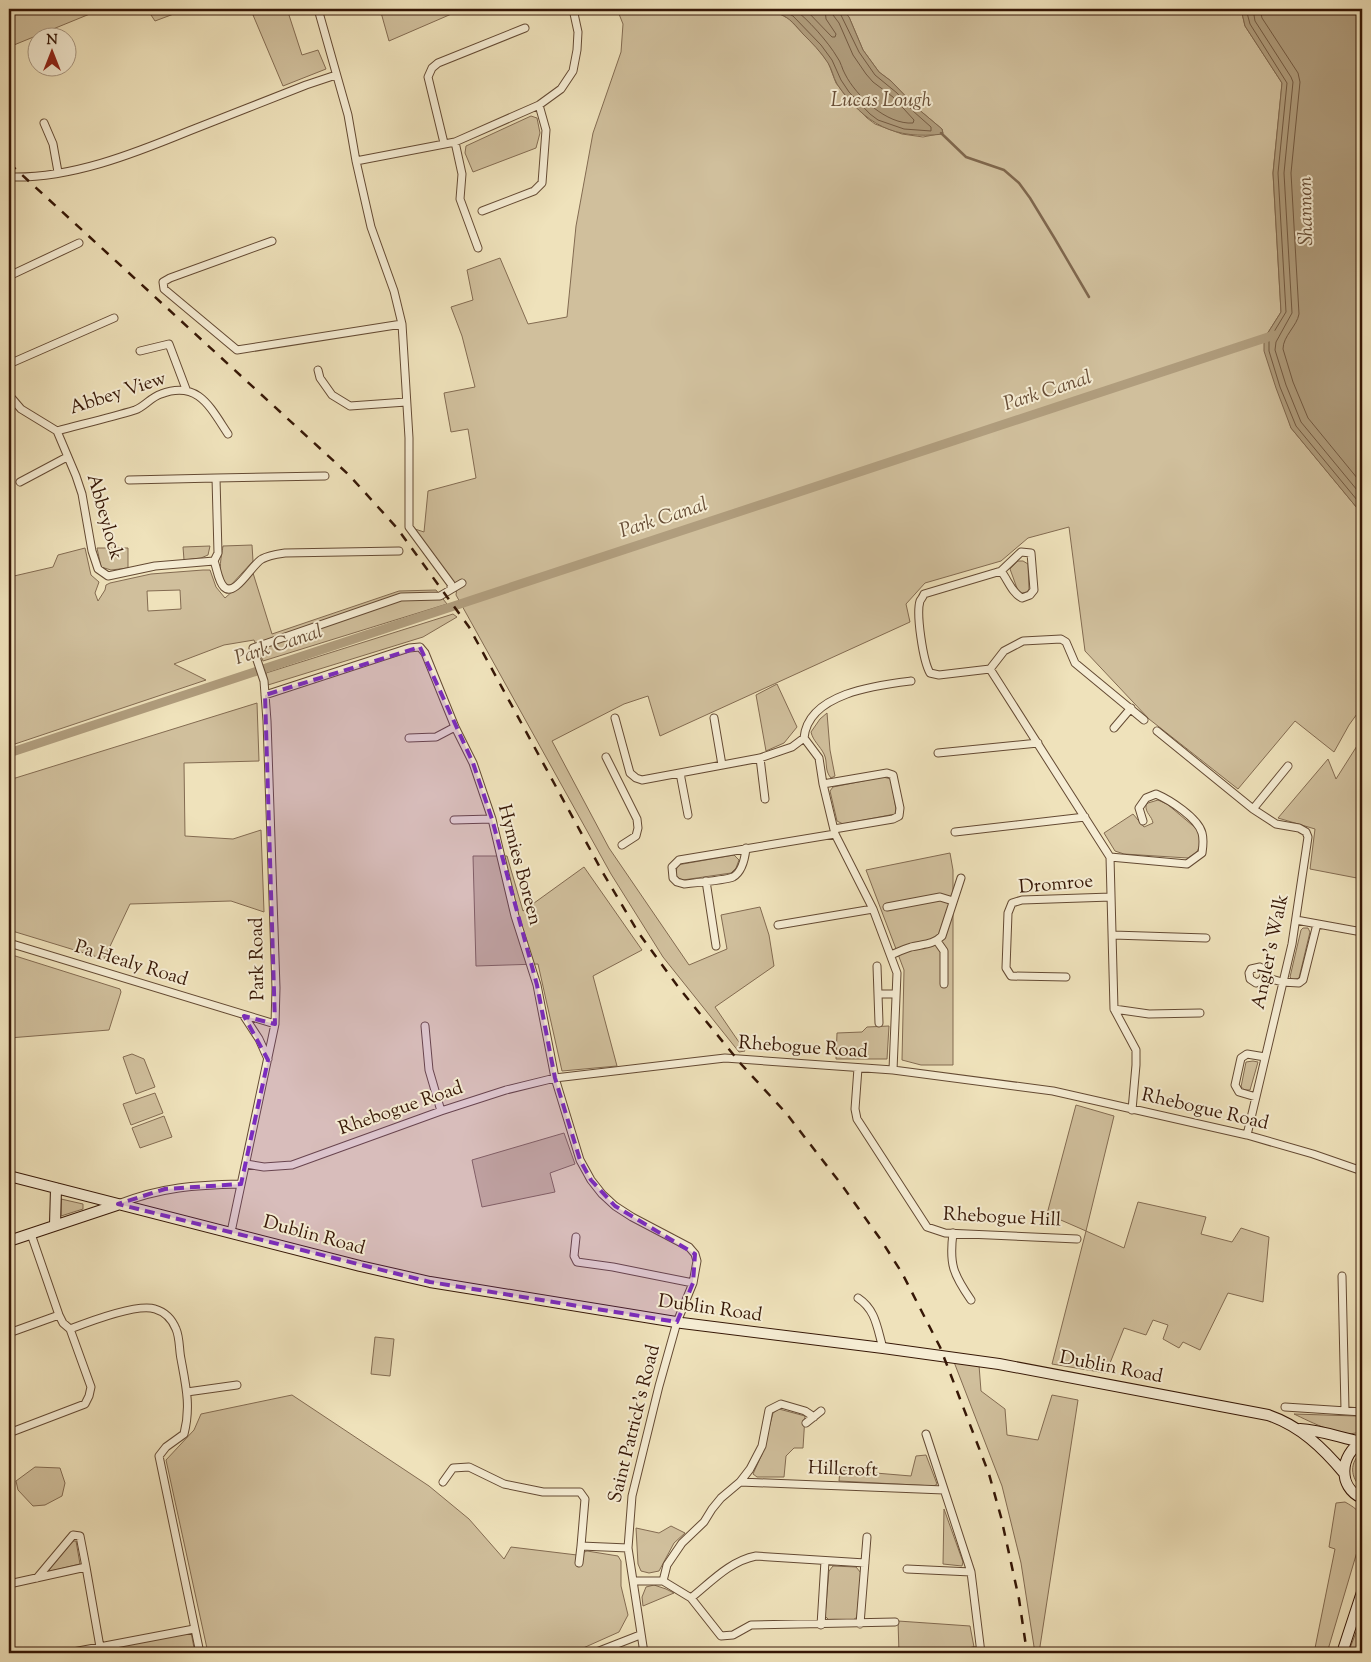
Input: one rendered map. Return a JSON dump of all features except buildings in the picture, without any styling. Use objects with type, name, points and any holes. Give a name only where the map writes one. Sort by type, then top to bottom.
[{"type":"main road","name":"Dublin Road","points":[[9,1176],[360,1266],[430,1282],[677,1322],[883,1348],[1006,1366],[1248,1411],[1285,1421],[1300,1430]]},
{"type":"main road","points":[[55,1226],[56,1188]]},
{"type":"main road","points":[[9,1241],[118,1204]]},
{"type":"main road","points":[[1300,1430],[1312,1430],[1362,1442]]},
{"type":"main road","points":[[1300,1430],[1329,1455],[1344,1473],[1347,1484],[1362,1499]]},
{"type":"main road","points":[[1344,1473],[1347,1457],[1362,1442]]},
{"type":"main road","points":[[1342,1653],[1362,1592]]},
{"type":"street","points":[[318,9],[348,115],[371,227],[394,292],[402,324],[409,438],[409,527],[451,584],[451,588],[462,583]]},
{"type":"street","points":[[356,161],[455,142],[539,105],[561,89],[573,71],[578,32],[574,9]]},
{"type":"street","points":[[444,143],[428,77],[432,68],[438,63],[525,28]]},
{"type":"street","points":[[9,177],[25,178],[125,157],[306,84],[336,75]]},
{"type":"street","points":[[482,211],[534,191],[542,183],[546,130],[539,105]]},
{"type":"street","points":[[44,123],[53,144],[58,172]]},
{"type":"street","points":[[455,142],[462,174],[460,199],[478,248]]},
{"type":"street","points":[[272,241],[170,278],[163,282],[164,289],[237,350],[402,324]]},
{"type":"street","points":[[9,276],[79,243]]},
{"type":"street","points":[[9,364],[114,318]]},
{"type":"street","points":[[140,351],[169,344],[186,390]]},
{"type":"street","points":[[318,370],[320,378],[332,395],[350,406],[406,402]]},
{"type":"street","name":"Abbey View","points":[[57,431],[137,409],[160,394],[186,390],[200,396],[211,408],[228,434]]},
{"type":"street","points":[[9,396],[21,409],[57,431]]},
{"type":"street","name":"Abbeylock","points":[[57,431],[82,494],[92,551],[98,569],[108,576],[155,566],[214,561]]},
{"type":"street","points":[[20,482],[67,457]]},
{"type":"street","name":"Abbeylock","points":[[129,480],[325,476]]},
{"type":"street","points":[[216,478],[218,553],[214,561],[223,586],[228,589],[234,589],[254,565],[261,559],[272,555],[286,553],[399,551]]},
{"type":"street","points":[[1001,571],[1015,594],[1022,598],[1030,595],[1034,590],[1031,553],[1022,552],[1001,571],[924,594],[920,602],[919,616],[925,664],[930,673],[939,675],[990,669],[1004,651],[1023,641],[1062,639],[1066,642],[1075,663],[1144,720]]},
{"type":"street","name":"Park Road","points":[[231,1232],[275,1024],[276,988],[265,695],[264,681],[254,648],[401,597],[440,596],[451,588]]},
{"type":"street","name":"Hymies Boreen","points":[[265,695],[409,648],[420,647],[425,652],[455,727],[473,764],[492,820],[515,916],[537,985],[555,1078],[580,1160],[591,1180],[615,1206],[638,1221],[689,1248],[695,1254],[693,1283]]},
{"type":"street","name":"Dromroe","points":[[990,669],[1110,857],[1114,1009],[1136,1050],[1132,1110]]},
{"type":"street","points":[[615,718],[630,773],[642,780],[760,758],[792,747],[804,738],[808,724],[817,712],[833,700],[874,685],[911,681]]},
{"type":"street","points":[[1114,728],[1131,708]]},
{"type":"street","points":[[714,718],[722,765]]},
{"type":"street","points":[[409,738],[436,737],[455,727]]},
{"type":"street","name":"Angler's Walk","points":[[1157,731],[1253,810],[1276,824],[1299,828],[1306,832],[1308,837],[1296,920],[1247,1135]]},
{"type":"street","points":[[804,738],[819,758],[823,784],[835,832],[873,909],[897,973],[893,1070]]},
{"type":"street","points":[[938,753],[1038,744]]},
{"type":"street","points":[[606,757],[637,819],[638,828],[636,836],[622,845]]},
{"type":"street","points":[[760,758],[766,799]]},
{"type":"street","points":[[1253,810],[1288,766]]},
{"type":"street","points":[[617,780],[630,773]]},
{"type":"street","points":[[680,773],[688,814]]},
{"type":"street","points":[[746,848],[745,858],[740,870],[732,877],[684,884],[677,882],[673,878],[672,866],[679,860],[835,832],[899,816],[900,808],[893,775],[887,773],[823,784]]},
{"type":"street","name":"Dromroe","points":[[1110,857],[1187,864],[1202,853],[1204,842],[1198,823],[1165,798],[1156,794],[1146,798],[1139,808],[1143,821]]},
{"type":"street","points":[[955,832],[1085,817]]},
{"type":"street","points":[[454,820],[492,820]]},
{"type":"street","points":[[891,954],[937,941],[942,936],[961,878]]},
{"type":"street","points":[[706,881],[716,946]]},
{"type":"street","points":[[887,907],[940,897],[953,901]]},
{"type":"street","name":"Dromroe","points":[[1066,977],[1011,976],[1006,968],[1008,913],[1012,903],[1022,900],[1111,897]]},
{"type":"street","points":[[778,925],[873,909]]},
{"type":"street","points":[[1296,920],[1362,932]]},
{"type":"street","points":[[1264,978],[1299,983],[1303,980],[1317,924]]},
{"type":"street","points":[[1113,935],[1206,938]]},
{"type":"street","points":[[937,941],[944,951],[944,984]]},
{"type":"street","name":"Pa Healy Road","points":[[9,943],[275,1024]]},
{"type":"street","points":[[878,966],[879,1024]]},
{"type":"street","points":[[878,994],[896,994]]},
{"type":"street","points":[[1114,1009],[1149,1014],[1200,1013]]},
{"type":"street","points":[[244,1016],[259,1039],[268,1060]]},
{"type":"street","points":[[425,1026],[429,1070],[441,1111]]},
{"type":"street","points":[[1256,1097],[1239,1092],[1235,1085],[1241,1058],[1247,1054],[1265,1057]]},
{"type":"street","name":"Rhebogue Road","points":[[246,1164],[264,1167],[292,1165],[441,1111],[506,1090],[555,1078],[725,1058],[893,1070],[1053,1091],[1247,1135],[1362,1170]]},
{"type":"street","name":"Rhebogue Hill","points":[[858,1068],[855,1109],[857,1119],[926,1228],[953,1233],[1077,1239]]},
{"type":"street","points":[[118,1204],[140,1195],[165,1189],[193,1185],[241,1184]]},
{"type":"street","points":[[953,1233],[951,1262],[955,1274],[971,1300]]},
{"type":"street","points":[[9,1433],[85,1404],[91,1387],[70,1329],[63,1323],[59,1315],[30,1234]]},
{"type":"street","points":[[576,1237],[574,1256],[577,1262],[693,1283]]},
{"type":"street","points":[[1342,1276],[1345,1410]]},
{"type":"street","name":"Saint Patrick's Road","points":[[644,1653],[628,1548],[632,1496],[677,1322],[693,1283]]},
{"type":"street","points":[[858,1298],[867,1304],[872,1312],[883,1348]]},
{"type":"street","points":[[70,1329],[136,1308],[154,1308],[169,1316],[177,1330],[187,1392],[188,1418],[184,1434],[166,1446],[159,1456],[200,1653]]},
{"type":"street","points":[[9,1333],[59,1315]]},
{"type":"street","points":[[187,1392],[238,1384]]},
{"type":"street","points":[[663,1581],[667,1565],[682,1543],[704,1522],[721,1498],[740,1482],[750,1469],[762,1446],[768,1410],[781,1404],[805,1411],[814,1417]]},
{"type":"street","points":[[1285,1407],[1362,1412]]},
{"type":"street","points":[[806,1423],[821,1411]]},
{"type":"street","points":[[926,1434],[971,1572],[981,1652],[969,1652]]},
{"type":"street","points":[[443,1482],[453,1468],[469,1467],[504,1484],[543,1492],[580,1492],[586,1498],[579,1563]]},
{"type":"street","name":"Hillcroft","points":[[740,1482],[944,1490]]},
{"type":"street","points":[[36,1578],[73,1535],[80,1536],[100,1647]]},
{"type":"street","points":[[860,1624],[867,1537]]},
{"type":"street","points":[[581,1546],[628,1548]]},
{"type":"street","points":[[691,1598],[733,1564],[744,1558],[756,1556],[865,1563]]},
{"type":"street","points":[[821,1625],[825,1561]]},
{"type":"street","points":[[9,1584],[86,1567]]},
{"type":"street","points":[[907,1569],[971,1572]]},
{"type":"street","points":[[633,1581],[663,1581],[691,1598],[720,1636],[733,1635],[751,1625],[895,1622]]},
{"type":"street","points":[[68,1653],[194,1628]]},
{"type":"street","points":[[594,1653],[640,1635]]},
{"type":"highlighted area","points":[[420,647],[473,763],[492,819],[537,985],[555,1078],[580,1160],[591,1180],[615,1206],[695,1254],[693,1283],[677,1322],[430,1282],[118,1204],[165,1189],[241,1184],[268,1060],[244,1016],[275,1024],[265,695]]},
{"type":"shaded area","points":[[23,9],[102,9],[56,28],[28,28],[28,39],[9,47],[9,15]]},
{"type":"shaded area","points":[[147,9],[187,9],[155,21]]},
{"type":"shaded area","points":[[267,9],[287,9],[302,55],[318,50],[326,69],[283,86],[253,15]]},
{"type":"shaded area","points":[[380,9],[463,9],[389,41]]},
{"type":"shaded area","points":[[617,9],[750,9],[780,14],[789,19],[817,48],[828,62],[836,83],[867,118],[875,124],[902,134],[923,137],[943,133],[942,129],[879,72],[863,50],[849,17],[842,9],[1241,9],[1245,26],[1282,83],[1273,173],[1281,312],[1264,339],[1291,428],[1362,514],[1362,707],[1349,725],[1334,752],[1295,721],[1238,789],[1149,719],[1085,651],[1069,527],[1028,538],[1001,561],[925,583],[906,604],[910,622],[660,736],[648,696],[624,704],[552,741],[609,848],[689,965],[727,949],[721,915],[760,907],[769,935],[774,966],[715,1007],[745,1051],[739,1052],[663,957],[611,874],[456,595],[457,587],[415,529],[424,532],[428,491],[476,478],[468,429],[451,432],[444,393],[475,387],[462,336],[451,307],[473,300],[467,270],[500,258],[528,324],[567,317],[576,226],[593,133],[621,52],[623,24]]},
{"type":"shaded area","points":[[531,116],[537,118],[540,133],[536,148],[473,172],[465,153],[466,146]]},
{"type":"shaded area","points":[[252,545],[253,561],[231,585],[226,585],[221,576],[223,546]]},
{"type":"shaded area","points":[[210,546],[208,555],[201,558],[184,560],[183,547]]},
{"type":"shaded area","points":[[85,548],[91,575],[99,582],[95,593],[98,601],[106,585],[110,583],[151,574],[203,570],[210,570],[216,587],[225,598],[253,573],[272,634],[399,591],[436,590],[447,604],[263,661],[254,640],[224,645],[174,664],[206,680],[9,746],[9,575],[14,576],[53,567],[58,555]],"holes":[[[180,590],[181,609],[148,611],[147,591]]]},
{"type":"shaded area","points":[[97,548],[128,548],[128,568],[111,570],[101,567]]},
{"type":"shaded area","points":[[1018,561],[1028,564],[1029,589],[1027,592],[1022,593],[1018,591],[1010,569]]},
{"type":"shaded area","points":[[453,614],[457,617],[423,637],[268,685],[266,673]]},
{"type":"shaded area","points":[[777,684],[797,727],[784,743],[766,751],[756,695]]},
{"type":"shaded area","points":[[257,703],[259,761],[184,763],[185,836],[233,839],[261,830],[264,912],[231,901],[130,904],[104,959],[9,930],[9,780]]},
{"type":"shaded area","points":[[827,713],[830,750],[835,776],[831,778],[824,754],[811,732]]},
{"type":"shaded area","points":[[1362,738],[1362,879],[1310,869],[1315,829],[1278,818],[1328,759],[1336,779]]},
{"type":"shaded area","points":[[883,777],[891,779],[896,809],[895,814],[843,824],[837,821],[830,791],[833,787]]},
{"type":"shaded area","points":[[1158,800],[1167,804],[1198,830],[1201,842],[1197,852],[1188,858],[1124,854],[1115,851],[1104,833],[1133,814],[1144,827],[1153,823],[1146,805]]},
{"type":"shaded area","points":[[950,853],[953,870],[953,1065],[921,1065],[902,1060],[904,970],[866,870]]},
{"type":"shaded area","points":[[734,855],[739,860],[736,868],[731,873],[683,880],[676,877],[677,865]]},
{"type":"shaded area","points":[[473,856],[507,856],[523,911],[584,867],[642,950],[593,976],[617,1066],[562,1071],[538,964],[476,966]]},
{"type":"shaded area","points":[[1303,928],[1308,928],[1310,932],[1299,978],[1293,980],[1290,977]]},
{"type":"shaded area","points":[[9,954],[120,989],[121,992],[109,1030],[9,1038]]},
{"type":"shaded area","points":[[889,1026],[887,1059],[836,1059],[837,1033],[862,1032],[867,1027]]},
{"type":"shaded area","points":[[132,1054],[144,1059],[155,1087],[136,1094],[123,1057]]},
{"type":"shaded area","points":[[1246,1062],[1258,1062],[1250,1090],[1245,1090],[1241,1087]]},
{"type":"shaded area","points":[[155,1093],[163,1113],[131,1125],[123,1104]]},
{"type":"shaded area","points":[[1076,1105],[1114,1116],[1086,1231],[1047,1214]]},
{"type":"shaded area","points":[[164,1116],[172,1137],[140,1148],[132,1128]]},
{"type":"shaded area","points":[[564,1133],[575,1164],[550,1173],[555,1192],[482,1207],[472,1160]]},
{"type":"shaded area","points":[[61,1199],[83,1204],[83,1209],[61,1216]]},
{"type":"shaded area","points":[[1138,1202],[1206,1217],[1201,1234],[1232,1242],[1241,1228],[1269,1237],[1263,1302],[1228,1293],[1200,1350],[1183,1342],[1179,1348],[1163,1339],[1168,1325],[1153,1320],[1146,1335],[1124,1328],[1106,1373],[1052,1364],[1086,1231],[1124,1248]]},
{"type":"shaded area","points":[[375,1337],[394,1339],[390,1376],[371,1374]]},
{"type":"shaded area","points":[[954,1362],[979,1365],[981,1391],[1005,1409],[1007,1435],[1038,1440],[1052,1395],[1078,1400],[1039,1653],[1035,1653],[1021,1563],[1002,1486]]},
{"type":"shaded area","points":[[292,1395],[429,1486],[469,1519],[504,1559],[511,1547],[577,1555],[587,1551],[618,1556],[621,1561],[621,1586],[628,1615],[619,1632],[572,1653],[208,1653],[166,1460],[194,1430],[201,1414]]},
{"type":"shaded area","points":[[779,1409],[805,1416],[803,1448],[794,1448],[786,1456],[784,1477],[757,1477],[753,1474],[762,1454],[773,1413]]},
{"type":"shaded area","points":[[1294,1414],[1356,1416],[1362,1420],[1362,1430],[1348,1434],[1338,1432]]},
{"type":"shaded area","points":[[1362,1452],[1362,1488],[1353,1475],[1353,1465]]},
{"type":"shaded area","points":[[926,1455],[937,1484],[934,1486],[839,1481],[840,1470],[911,1476],[916,1456]]},
{"type":"shaded area","points":[[35,1467],[60,1468],[65,1483],[62,1496],[45,1505],[33,1506],[18,1490],[16,1481]]},
{"type":"shaded area","points":[[1345,1502],[1360,1515],[1362,1535],[1327,1653],[1314,1653],[1335,1549],[1329,1547],[1336,1503]]},
{"type":"shaded area","points":[[944,1509],[963,1562],[962,1566],[943,1564]]},
{"type":"shaded area","points":[[671,1526],[685,1533],[674,1543],[659,1571],[649,1573],[641,1571],[638,1564],[636,1528],[659,1533]]},
{"type":"shaded area","points":[[73,1541],[76,1541],[80,1564],[47,1572]]},
{"type":"shaded area","points":[[833,1566],[856,1567],[861,1573],[857,1617],[852,1621],[829,1620],[825,1616],[829,1571]]},
{"type":"shaded area","points":[[654,1585],[674,1593],[643,1606],[642,1597],[646,1587]]},
{"type":"shaded area","points":[[1362,1617],[1362,1653],[1349,1653],[1350,1648]]},
{"type":"shaded area","points":[[898,1621],[970,1626],[974,1647],[967,1648],[967,1653],[899,1653]]},
{"type":"shaded area","points":[[191,1632],[195,1653],[88,1653]]},
{"type":"water","name":"Lucas Lough","points":[[750,9],[842,9],[849,17],[863,50],[879,72],[942,129],[943,134],[910,134],[882,127],[859,110],[848,98],[837,84],[825,59],[793,22],[776,13]]},
{"type":"water","name":"Shannon","points":[[1241,9],[1362,9],[1362,514],[1291,428],[1264,351],[1264,339],[1281,312],[1273,173],[1282,83],[1245,26]]},
{"type":"waterway","points":[[941,133],[966,157],[1004,170],[1019,183],[1030,198],[1089,297]]},
{"type":"waterway","name":"Park Canal","points":[[9,753],[1274,335]]},
{"type":"railway","points":[[9,163],[349,475],[397,528],[469,627],[603,873],[638,932],[679,988],[741,1064],[786,1113],[841,1184],[902,1273],[940,1347],[989,1474],[1001,1517],[1019,1599],[1027,1653]]}]
